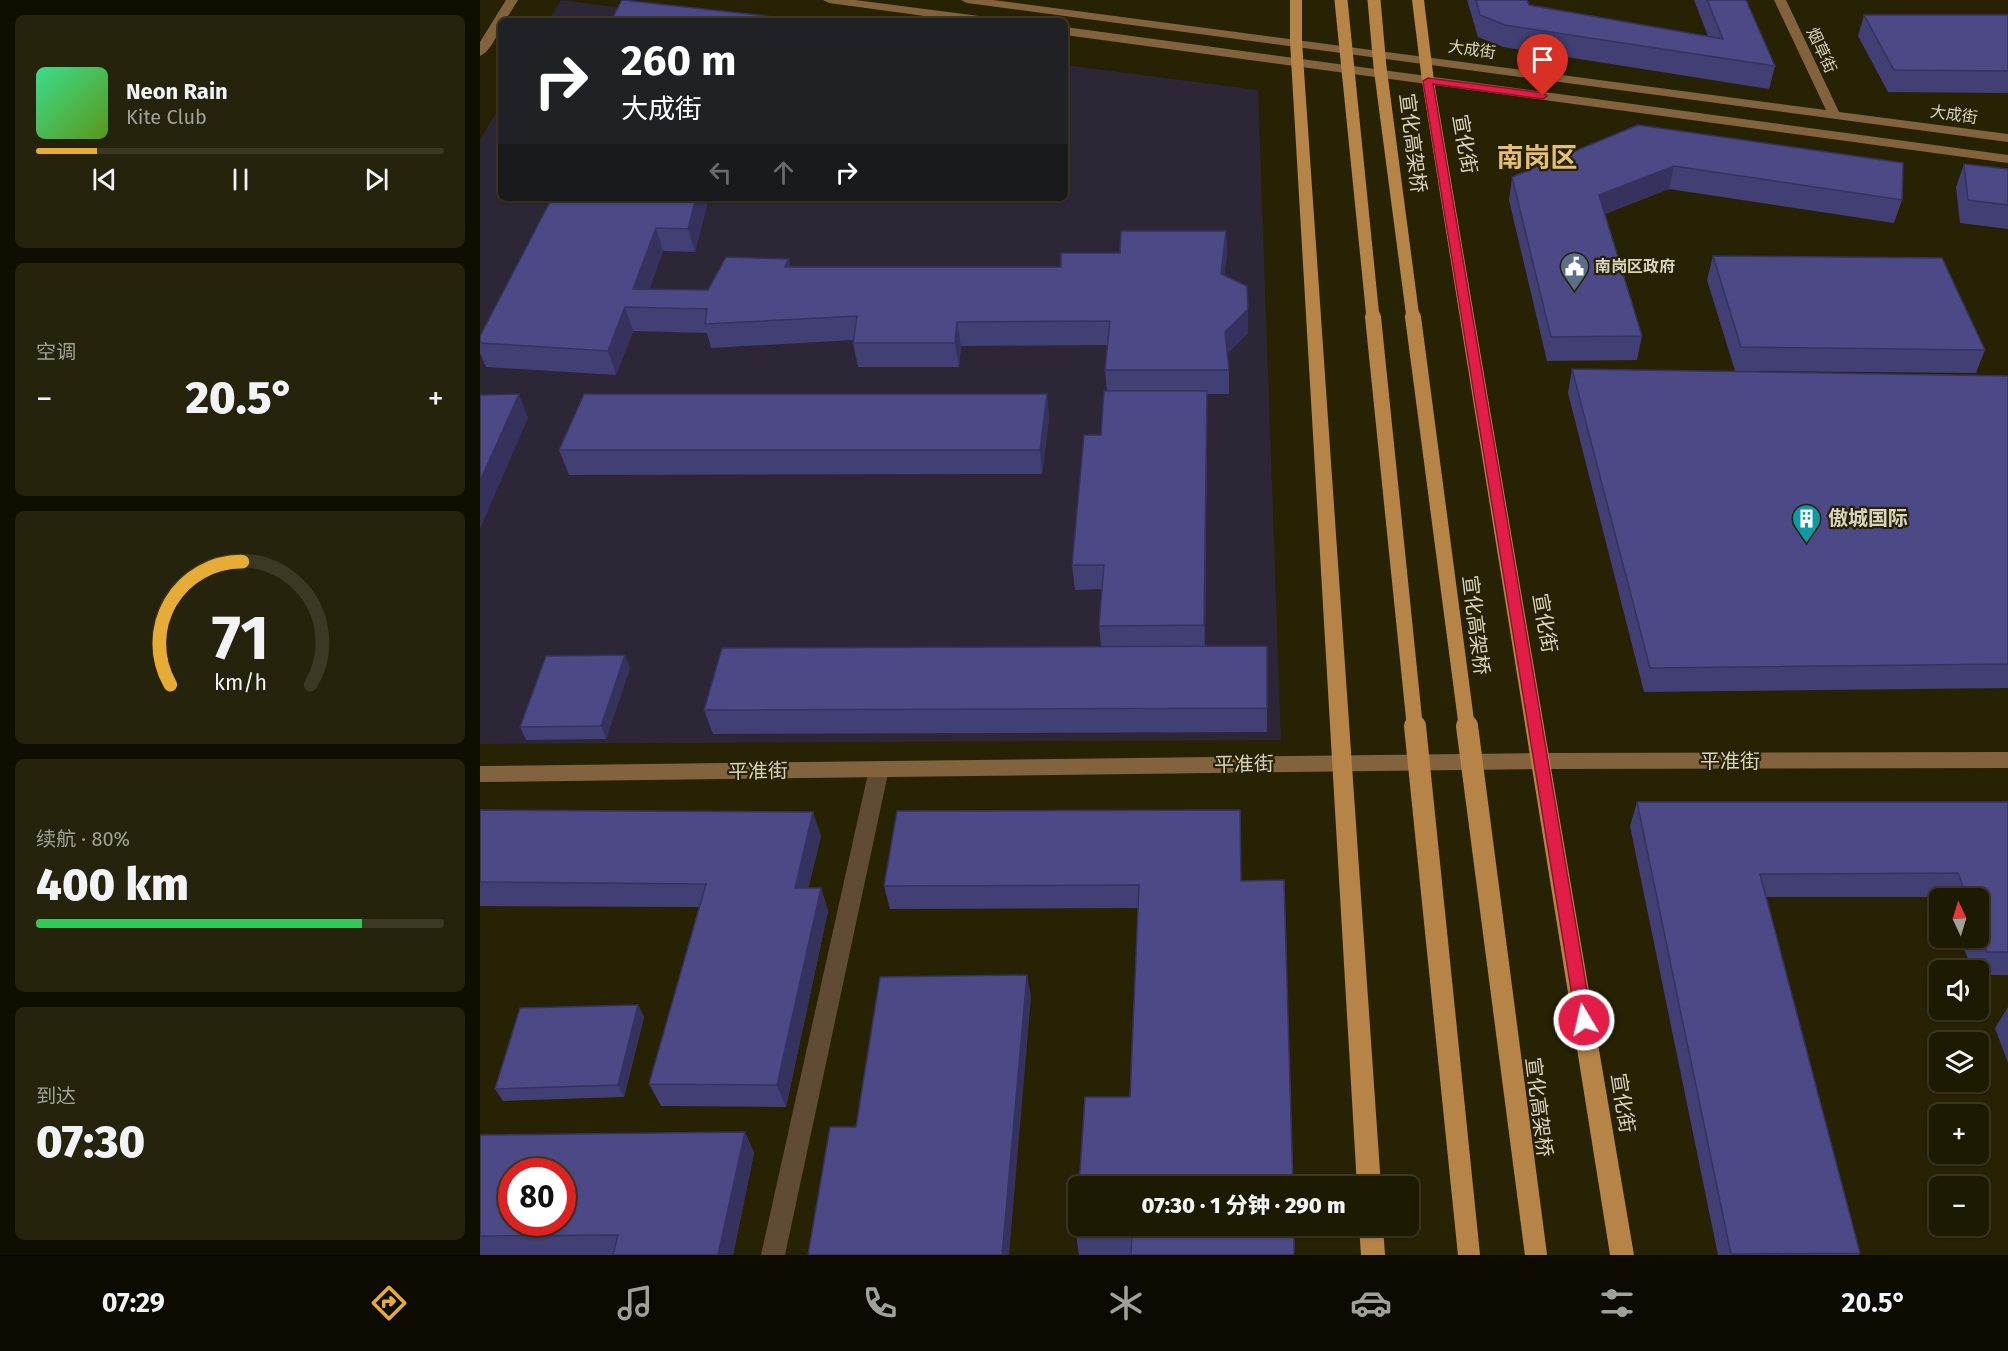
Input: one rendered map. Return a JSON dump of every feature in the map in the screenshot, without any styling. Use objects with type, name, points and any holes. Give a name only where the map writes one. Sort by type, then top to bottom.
[{"type":"highway","points":[[1296,0],[1296,42],[1344,763],[1368,1176]]},
{"type":"highway","points":[[1341,0],[1469,1255]]},
{"type":"highway","name":"宣化高架桥","points":[[1374,0],[1382,79],[1536,1255]]},
{"type":"highway","name":"宣化街","points":[[1418,0],[1428,81],[1622,1255]]},
{"type":"highway","points":[[1372,1236],[1373,1255]]},
{"type":"main road","points":[[501,18],[512,0]]},
{"type":"main road","points":[[829,0],[964,18]]},
{"type":"main road","name":"大成街","points":[[968,0],[2008,138]]},
{"type":"main road","name":"烟草街","points":[[1780,0],[1834,114]]},
{"type":"main road","points":[[480,52],[498,23]]},
{"type":"main road","name":"大成街","points":[[1068,31],[2008,159]]},
{"type":"main road","name":"平准街","points":[[480,774],[1542,761],[2008,760]]},
{"type":"street","points":[[772,1255],[879,769]]},
{"type":"shaded area","points":[[561,0],[700,18],[551,18]]},
{"type":"shaded area","points":[[1068,65],[1258,90],[1281,740],[480,744],[480,140],[498,109],[498,201],[1068,201]]},
{"type":"building","points":[[622,0],[783,18],[613,18]]},
{"type":"building","points":[[1476,0],[1527,0],[1529,5],[1723,39],[1707,0],[1746,0],[1775,66],[1505,25],[1480,15]]},
{"type":"building","points":[[1864,15],[2008,15],[2008,71],[1894,70]]},
{"type":"building","name":"南岗区政府","points":[[1638,125],[1903,163],[1902,200],[1674,166],[1599,195],[1642,336],[1551,337],[1512,177]]},
{"type":"building","points":[[1964,164],[2008,169],[2008,205],[1968,200]]},
{"type":"building","points":[[550,201],[695,201],[688,229],[656,228],[633,289],[708,290],[726,257],[789,259],[785,267],[1061,267],[1061,253],[1120,253],[1121,231],[1226,231],[1221,274],[1247,286],[1248,309],[1225,332],[1229,370],[1105,370],[1110,321],[957,322],[955,343],[853,343],[857,316],[705,324],[707,309],[625,307],[608,351],[480,343],[480,336]]},
{"type":"building","points":[[1713,256],[1942,258],[1985,350],[1741,347]]},
{"type":"building","name":"傲城国际","points":[[1572,369],[2008,376],[2008,664],[1650,668]]},
{"type":"building","points":[[1104,391],[1207,391],[1204,625],[1099,626],[1104,565],[1072,565],[1084,435],[1101,435]]},
{"type":"building","points":[[519,394],[480,481],[480,395]]},
{"type":"building","points":[[584,394],[1047,394],[1040,450],[559,450]]},
{"type":"building","points":[[1267,646],[1267,708],[704,710],[722,648]]},
{"type":"building","points":[[625,655],[601,726],[520,727],[546,656]]},
{"type":"building","points":[[1637,802],[2008,802],[2008,952],[1987,952],[1985,948],[1989,948],[1989,888],[1963,888],[1958,873],[1760,874],[1860,1253],[1731,1254]]},
{"type":"building","points":[[480,810],[813,812],[795,888],[821,888],[777,1085],[649,1084],[706,884],[480,882]]},
{"type":"building","points":[[1240,810],[1241,881],[1284,880],[1293,1176],[1080,1176],[1085,1097],[1130,1097],[1139,885],[884,886],[897,811]]},
{"type":"building","points":[[1027,975],[1002,1255],[808,1255],[830,1127],[856,1127],[880,977]]},
{"type":"building","points":[[638,1005],[618,1085],[495,1089],[520,1008]]},
{"type":"building","points":[[745,1132],[718,1255],[613,1255],[618,1235],[576,1235],[576,1158],[498,1158],[498,1236],[480,1236],[480,1135]]},
{"type":"building","points":[[1132,1236],[1294,1236],[1294,1255],[1131,1255]]},
{"type":"place","name":"南岗区政府","points":[[1574,292]]},
{"type":"place","name":"傲城国际","points":[[1807,544]]},
{"type":"district","name":"南岗区","points":[[1537,158]]},
{"type":"route","points":[[1543,96],[1428,81],[1584,1020]]}]
